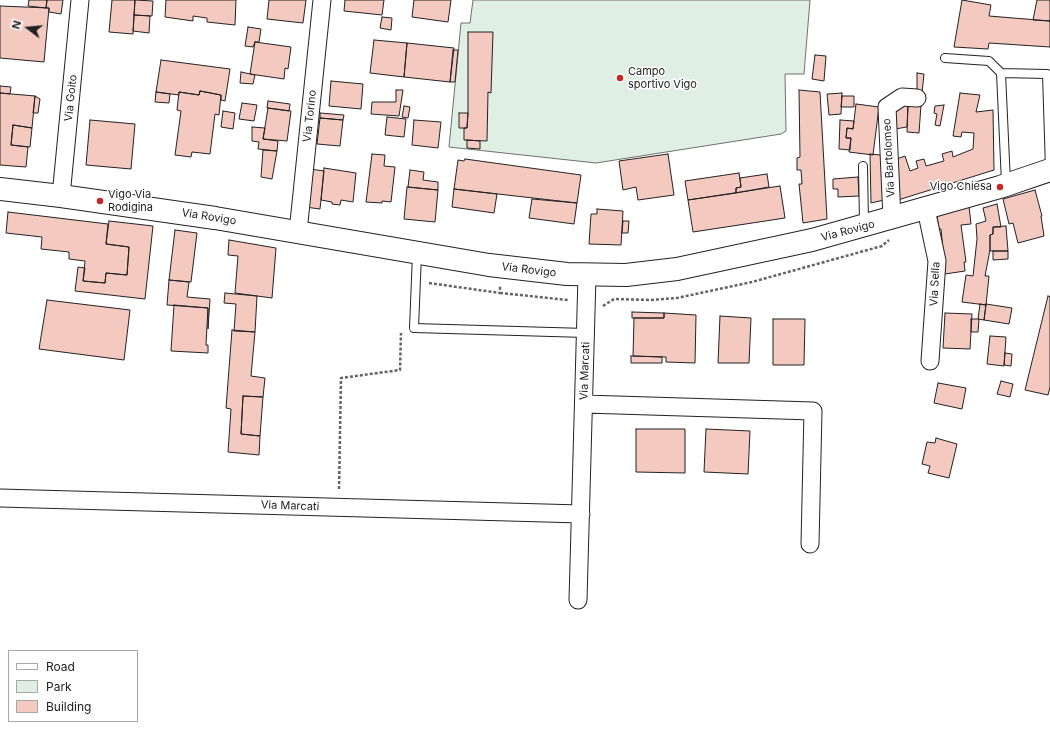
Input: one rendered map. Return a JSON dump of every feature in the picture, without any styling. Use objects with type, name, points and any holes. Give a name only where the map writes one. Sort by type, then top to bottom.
[{"type":"main road","name":"Via Rovigo","points":[[0,189],[61,196],[298,232],[517,269],[587,276],[626,275],[677,269],[766,251],[864,226],[892,228],[926,209],[1050,170]]},
{"type":"street","name":"Via Goito","points":[[61,196],[80,0]]},
{"type":"street","name":"Via Torino","points":[[298,232],[322,0]]},
{"type":"street","name":"Via Bartolomeo","points":[[892,228],[887,107],[902,97],[917,98]]},
{"type":"street","name":"Via Sella","points":[[926,209],[937,261],[930,361]]},
{"type":"street","name":"Via Marcati","points":[[578,600],[587,276]]},
{"type":"street","points":[[584,404],[813,411],[810,544]]},
{"type":"street","name":"Via Marcati","points":[[0,498],[581,514]]},
{"type":"lane","points":[[945,58],[989,61],[1001,73],[1006,185]]},
{"type":"lane","points":[[1001,73],[1047,74],[1050,170]]},
{"type":"lane","points":[[863,166],[864,226]]},
{"type":"lane","points":[[417,253],[414,328],[586,333]]},
{"type":"path","points":[[601,307],[614,299],[651,300],[677,298],[752,282],[882,246],[892,228]]},
{"type":"path","points":[[424,283],[500,293],[567,299],[571,303]]},
{"type":"path","points":[[500,283],[500,293]]},
{"type":"path","points":[[338,508],[341,378],[400,370],[401,326]]},
{"type":"green space","name":"Campo sportivo Vigo","points":[[473,0],[810,0],[804,74],[785,74],[786,131],[781,134],[596,163],[449,147],[461,23],[470,23]]},
{"type":"building","points":[[29,0],[47,0],[46,8],[28,6]]},
{"type":"building","points":[[47,0],[63,0],[61,14],[49,12],[49,8],[46,8]]},
{"type":"building","points":[[112,0],[135,0],[133,34],[109,32]]},
{"type":"building","points":[[135,0],[153,1],[152,16],[134,15]]},
{"type":"building","points":[[166,0],[236,0],[235,25],[207,22],[207,18],[193,16],[193,21],[165,17]]},
{"type":"building","points":[[269,0],[306,0],[303,23],[267,19]]},
{"type":"building","points":[[345,0],[384,0],[382,15],[344,11]]},
{"type":"building","points":[[414,0],[451,0],[448,22],[412,17]]},
{"type":"building","points":[[962,0],[991,5],[989,16],[1050,21],[1050,47],[989,43],[988,49],[954,47]]},
{"type":"building","points":[[1037,0],[1050,0],[1050,21],[1033,20]]},
{"type":"building","points":[[0,6],[49,8],[44,62],[0,58]]},
{"type":"building","points":[[134,15],[150,16],[149,33],[133,31]]},
{"type":"building","points":[[382,17],[392,18],[391,30],[380,28]]},
{"type":"building","points":[[248,27],[261,29],[259,42],[255,42],[253,47],[245,46]]},
{"type":"building","points":[[468,32],[493,32],[491,93],[488,92],[487,141],[464,140],[464,128],[467,128],[468,113]]},
{"type":"building","points":[[374,40],[407,43],[404,77],[370,73]]},
{"type":"building","points":[[255,42],[291,47],[288,69],[285,68],[284,79],[250,74]]},
{"type":"building","points":[[407,43],[454,48],[450,82],[404,77]]},
{"type":"building","points":[[453,50],[458,50],[455,82],[450,82]]},
{"type":"building","points":[[815,55],[826,56],[824,81],[812,79]]},
{"type":"building","points":[[161,60],[230,69],[225,101],[221,100],[221,95],[200,91],[199,95],[179,92],[179,95],[156,92]]},
{"type":"building","points":[[241,72],[255,75],[253,84],[240,83]]},
{"type":"building","points":[[917,73],[924,74],[922,93],[917,93]]},
{"type":"building","points":[[331,81],[363,84],[361,109],[329,106]]},
{"type":"building","points":[[0,86],[11,87],[10,94],[0,93]]},
{"type":"building","points":[[396,90],[403,90],[399,116],[371,114],[372,102],[396,102]]},
{"type":"building","points":[[799,90],[820,92],[827,219],[803,223],[799,184],[802,184],[801,170],[797,170],[797,158],[800,157]]},
{"type":"building","points":[[200,91],[221,95],[219,115],[215,114],[210,154],[192,152],[191,157],[175,155],[181,111],[177,110],[179,92],[199,95]]},
{"type":"building","points":[[156,92],[170,94],[169,103],[155,102]]},
{"type":"building","points":[[0,93],[35,96],[32,128],[13,125],[11,145],[28,147],[26,167],[0,165]]},
{"type":"building","points":[[842,93],[841,114],[829,115],[827,94]]},
{"type":"building","points":[[960,93],[980,95],[976,112],[993,110],[994,170],[898,200],[894,160],[905,156],[910,171],[918,168],[916,161],[924,159],[926,166],[944,161],[942,154],[952,151],[953,157],[973,149],[974,133],[962,132],[961,137],[953,136]]},
{"type":"building","points":[[35,96],[40,99],[38,113],[33,113]]},
{"type":"building","points":[[842,96],[854,96],[854,107],[841,107]]},
{"type":"building","points":[[268,101],[290,104],[289,111],[267,108]]},
{"type":"building","points":[[242,103],[257,105],[254,121],[239,119]]},
{"type":"building","points":[[856,104],[879,107],[873,155],[849,152],[851,138],[846,138],[847,128],[853,129]]},
{"type":"building","points":[[894,105],[908,105],[907,127],[895,129],[896,119]]},
{"type":"building","points":[[908,105],[921,105],[919,133],[907,132]]},
{"type":"building","points":[[944,105],[940,126],[935,125],[937,114],[934,113],[935,106]]},
{"type":"building","points":[[404,106],[410,107],[408,118],[402,117]]},
{"type":"building","points":[[268,108],[291,111],[287,141],[263,139]]},
{"type":"building","points":[[223,111],[235,113],[233,129],[221,127]]},
{"type":"building","points":[[320,113],[344,115],[343,120],[320,118]]},
{"type":"building","points":[[459,113],[468,113],[467,128],[459,128]]},
{"type":"building","points":[[387,117],[406,119],[404,137],[385,135]]},
{"type":"building","points":[[320,118],[343,120],[340,146],[317,144]]},
{"type":"building","points":[[90,120],[135,124],[131,169],[86,165]]},
{"type":"building","points":[[414,120],[441,122],[438,148],[412,145]]},
{"type":"building","points":[[840,120],[854,121],[853,129],[847,128],[846,138],[851,138],[850,150],[839,149]]},
{"type":"building","points":[[13,125],[32,128],[30,147],[11,145]]},
{"type":"building","points":[[252,127],[265,128],[263,139],[278,141],[277,151],[258,149],[259,142],[252,141]]},
{"type":"building","points":[[467,140],[480,141],[480,149],[467,148]]},
{"type":"building","points":[[263,150],[277,151],[272,179],[261,177]]},
{"type":"building","points":[[372,154],[385,155],[384,166],[395,167],[391,202],[366,202]]},
{"type":"building","points":[[668,154],[674,195],[638,200],[636,187],[623,190],[619,161]]},
{"type":"building","points":[[870,154],[881,155],[884,200],[871,203]]},
{"type":"building","points":[[465,159],[581,175],[577,203],[454,189],[458,160],[464,161]]},
{"type":"building","points":[[324,168],[356,173],[353,202],[341,200],[340,205],[321,200]]},
{"type":"building","points":[[310,169],[324,171],[320,209],[305,207]]},
{"type":"building","points":[[410,170],[424,172],[423,180],[438,182],[438,190],[408,187]]},
{"type":"building","points":[[739,173],[741,187],[736,188],[736,193],[688,200],[685,181]]},
{"type":"building","points":[[767,174],[769,187],[736,193],[736,188],[741,187],[740,178]]},
{"type":"building","points":[[858,177],[859,196],[838,197],[838,189],[833,189],[833,179]]},
{"type":"building","points":[[780,186],[785,218],[693,232],[688,200]]},
{"type":"building","points":[[407,187],[438,190],[435,222],[404,219]]},
{"type":"building","points":[[454,189],[497,194],[494,213],[452,207]]},
{"type":"building","points":[[1035,190],[1042,216],[1044,236],[1018,243],[1013,223],[1009,224],[1003,199]]},
{"type":"building","points":[[532,199],[577,203],[574,224],[529,218]]},
{"type":"building","points":[[997,204],[1001,227],[993,227],[993,234],[990,235],[990,250],[985,276],[989,276],[986,305],[962,302],[966,275],[973,276],[977,239],[976,224],[986,221],[983,208]]},
{"type":"building","points":[[969,206],[971,224],[961,225],[966,262],[964,262],[965,271],[945,274],[940,250],[943,250],[941,229],[939,229],[937,216]]},
{"type":"building","points":[[597,209],[623,211],[621,245],[589,244],[591,214],[597,214]]},
{"type":"building","points":[[8,212],[108,224],[106,244],[129,247],[127,275],[106,273],[105,283],[83,281],[85,261],[69,259],[69,252],[41,249],[42,237],[6,233]]},
{"type":"building","points":[[109,221],[153,226],[145,299],[75,291],[78,267],[85,268],[83,281],[105,283],[106,273],[127,275],[129,247],[106,244]]},
{"type":"building","points":[[623,221],[629,221],[628,233],[622,233]]},
{"type":"building","points":[[1006,226],[1008,251],[990,251],[990,235],[993,234],[993,227]]},
{"type":"building","points":[[175,230],[197,233],[191,282],[169,280]]},
{"type":"building","points":[[229,240],[276,248],[272,298],[235,293],[238,256],[228,255]]},
{"type":"building","points":[[993,251],[1008,251],[1008,259],[993,260]]},
{"type":"building","points":[[169,280],[189,282],[187,297],[210,299],[208,329],[208,308],[167,305]]},
{"type":"building","points":[[225,293],[257,296],[255,332],[234,331],[236,304],[224,303]]},
{"type":"building","points":[[1048,296],[1050,297],[1050,387],[1048,395],[1025,390]]},
{"type":"building","points":[[47,300],[130,310],[124,360],[39,349]]},
{"type":"building","points":[[980,304],[986,305],[984,320],[978,319]]},
{"type":"building","points":[[986,304],[1012,308],[1009,324],[984,320]]},
{"type":"building","points":[[174,305],[208,308],[206,345],[208,345],[208,353],[171,351]]},
{"type":"building","points":[[632,312],[664,313],[664,318],[632,318]]},
{"type":"building","points":[[664,313],[696,315],[695,363],[666,362],[666,357],[633,356],[634,318],[664,318]]},
{"type":"building","points":[[945,313],[972,314],[970,349],[943,348]]},
{"type":"building","points":[[720,316],[751,318],[749,363],[718,363]]},
{"type":"building","points":[[773,319],[805,319],[804,365],[773,365]]},
{"type":"building","points":[[971,319],[979,319],[978,332],[971,332]]},
{"type":"building","points":[[232,330],[255,332],[251,376],[265,378],[263,397],[243,396],[241,434],[260,436],[259,455],[228,452],[231,409],[226,408]]},
{"type":"building","points":[[990,336],[1006,337],[1004,366],[987,364]]},
{"type":"building","points":[[1005,353],[1012,354],[1011,366],[1004,365]]},
{"type":"building","points":[[631,356],[662,357],[662,363],[631,363]]},
{"type":"building","points":[[1001,381],[1013,384],[1010,397],[997,394]]},
{"type":"building","points":[[938,383],[966,388],[962,409],[934,403]]},
{"type":"building","points":[[243,396],[263,397],[260,436],[241,434]]},
{"type":"building","points":[[636,429],[685,429],[685,473],[636,472]]},
{"type":"building","points":[[706,429],[750,431],[748,474],[704,472]]},
{"type":"building","points":[[936,438],[957,444],[949,478],[928,473],[930,466],[922,464],[927,442],[935,443]]},
{"type":"place","name":"Campo sportivo Vigo","points":[[620,78]]},
{"type":"place","name":"Vigo Chiesa","points":[[1000,187]]},
{"type":"place","name":"Vigo Via Rodigina","points":[[100,201]]}]
